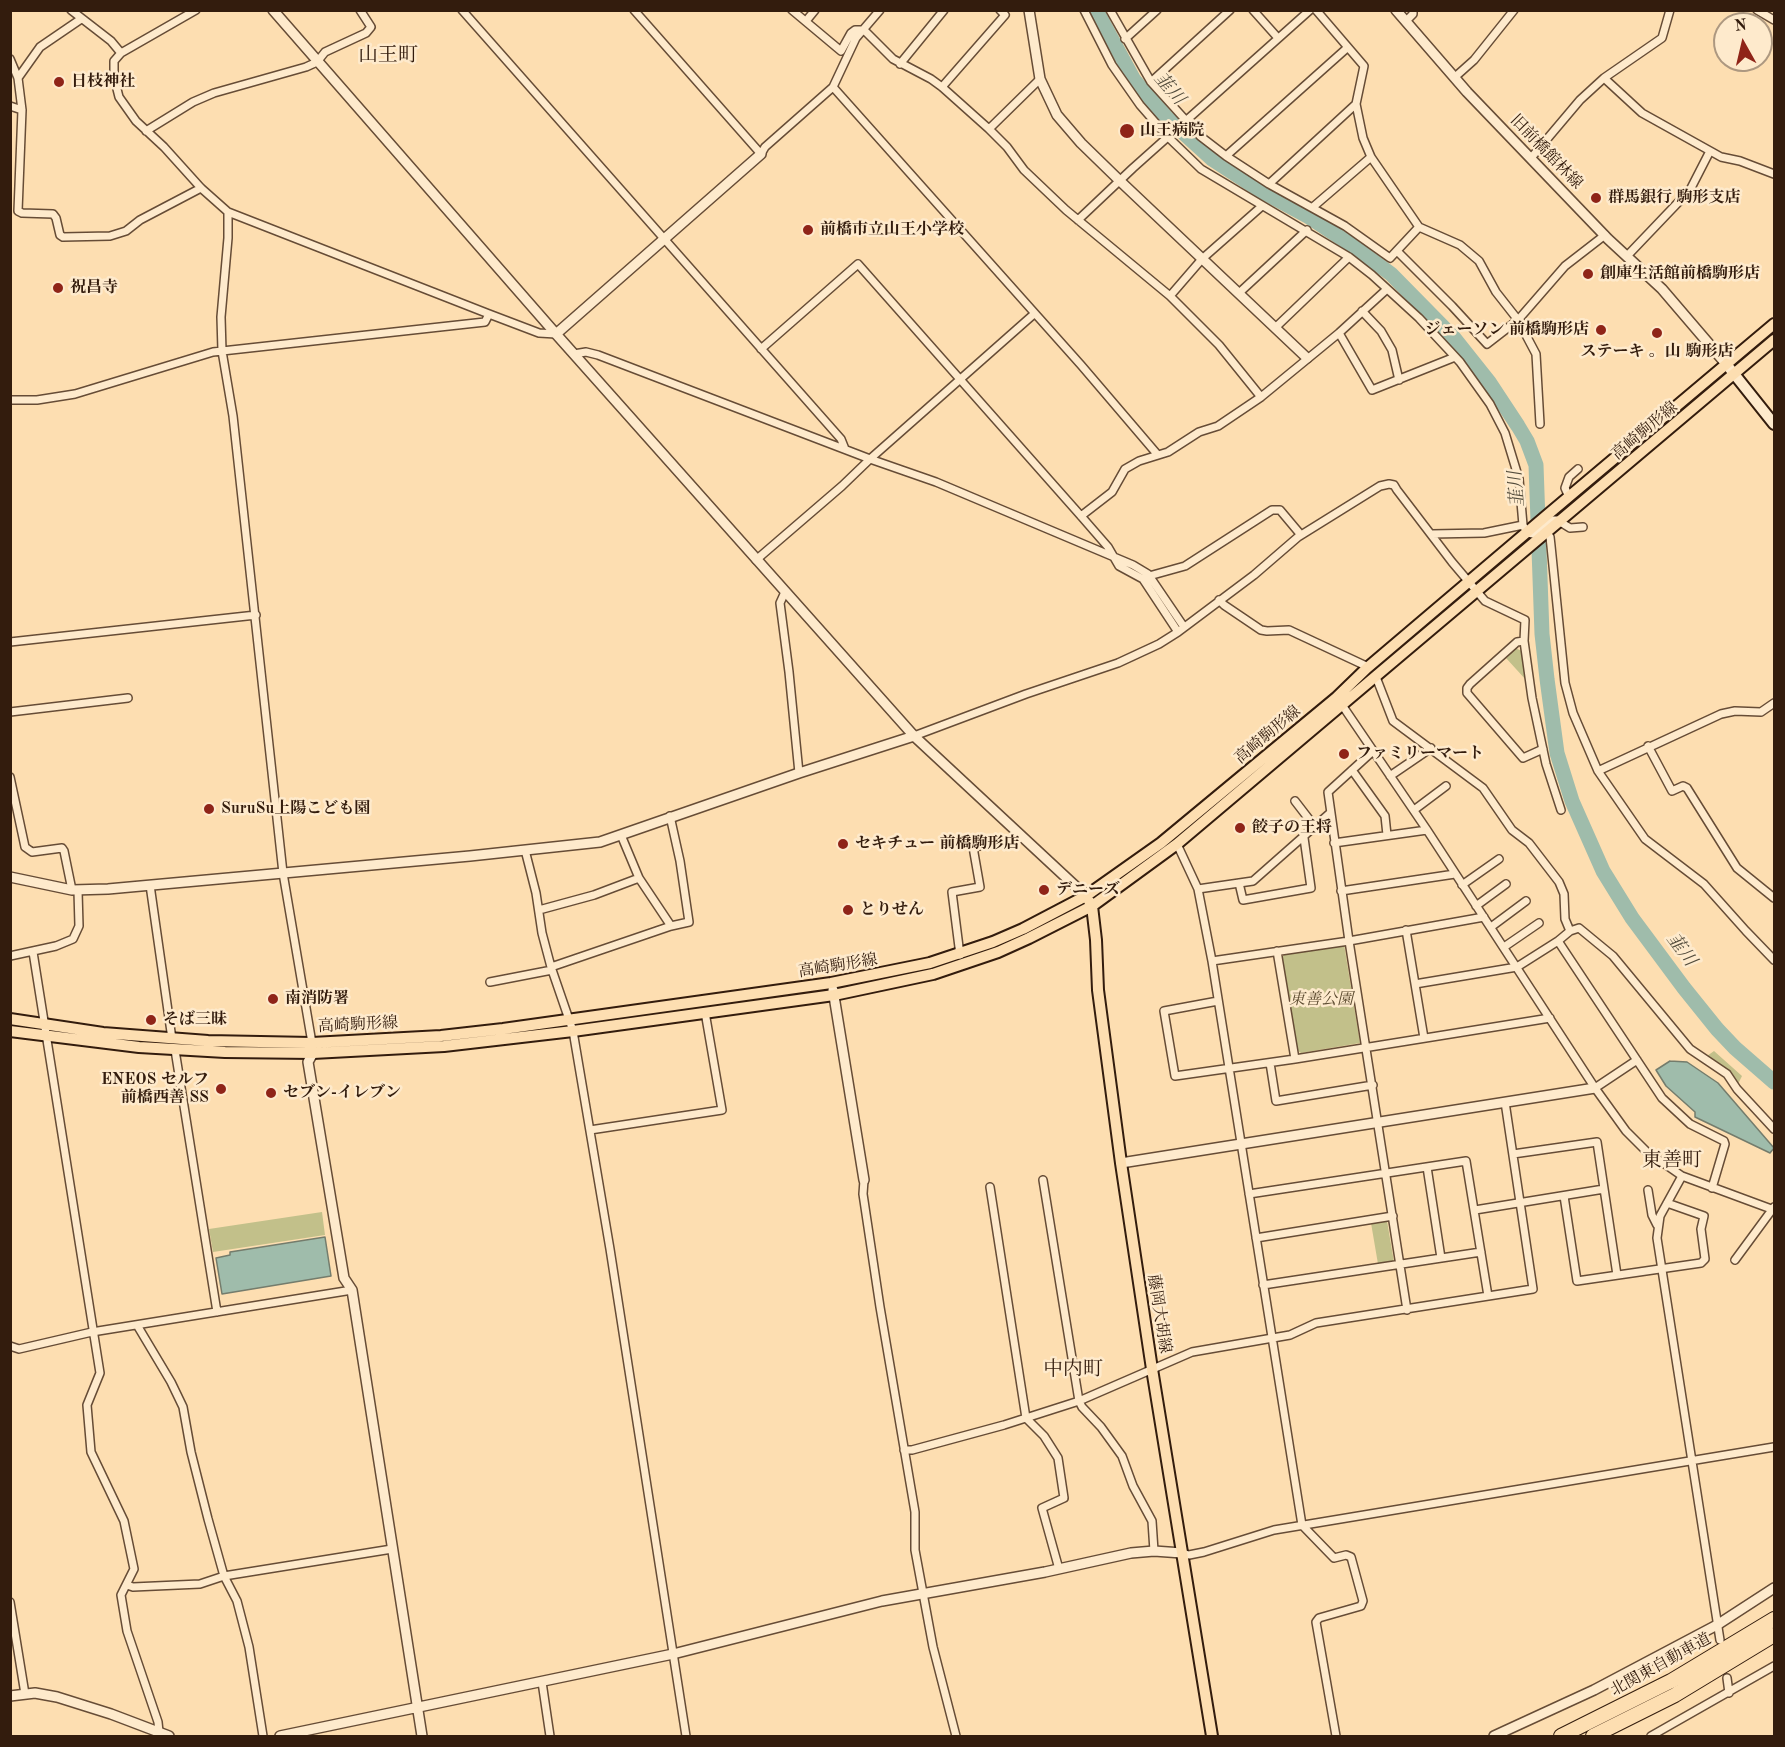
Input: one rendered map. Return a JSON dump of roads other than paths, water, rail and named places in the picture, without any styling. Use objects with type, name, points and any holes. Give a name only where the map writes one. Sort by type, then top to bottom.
[{"type":"highway","name":"北関東自動車道","points":[[1561,1737],[1671,1681],[1774,1619]]},
{"type":"highway","name":"北関東自動車道","points":[[1593,1737],[1675,1695],[1774,1635]]},
{"type":"main road","points":[[1774,324],[1726,364],[1774,424]]},
{"type":"main road","points":[[1735,375],[1774,340]]},
{"type":"main road","name":"高崎駒形線","points":[[572,1025],[705,1012],[834,995],[933,974],[1086,896],[1161,843],[1339,701],[1376,677],[1528,548],[1569,496],[1726,364]]},
{"type":"main road","name":"高崎駒形線","points":[[10,1031],[46,1036],[173,1045],[312,1048],[444,1046],[831,983],[962,959],[1029,938],[1092,906],[1177,844],[1339,701],[1367,668],[1528,531],[1560,521],[1735,375]]},
{"type":"main road","name":"藤岡大胡線","points":[[1086,896],[1092,906],[1098,990],[1121,1163],[1212,1737]]},
{"type":"main road","name":"高崎駒形線","points":[[10,1020],[173,1045]]},
{"type":"street","points":[[71,10],[111,41],[122,53]]},
{"type":"street","points":[[196,10],[122,53],[114,61],[114,77],[119,97],[136,122],[164,147],[201,188],[228,212],[538,333],[556,334],[761,154],[765,147],[833,87],[856,38],[880,10]]},
{"type":"street","points":[[273,10],[556,334],[914,736],[1086,896]]},
{"type":"street","points":[[146,131],[194,102],[214,93],[317,62],[325,52],[366,33],[371,27],[360,10]]},
{"type":"street","points":[[462,10],[841,439],[845,448]]},
{"type":"street","points":[[634,10],[761,154]]},
{"type":"street","points":[[792,10],[841,51],[850,33],[855,30],[864,30],[893,59],[942,87],[989,129],[1007,147],[1024,170],[1078,220],[1170,296],[1219,345],[1261,397]]},
{"type":"street","points":[[806,21],[815,10]]},
{"type":"street","points":[[900,64],[944,10]]},
{"type":"street","points":[[942,87],[1005,15],[1000,10]]},
{"type":"street","points":[[1029,10],[1040,79],[1057,115],[1081,143],[1120,181],[1307,358]]},
{"type":"street","points":[[1084,10],[1112,65],[1140,105],[1201,169],[1349,257],[1419,318],[1455,357],[1490,404],[1501,424],[1519,479],[1528,531],[1432,534]]},
{"type":"street","points":[[1110,10],[1151,81],[1185,121],[1226,156],[1269,184],[1345,226],[1390,258],[1419,227]]},
{"type":"street","points":[[1125,39],[1157,10]]},
{"type":"street","points":[[1151,81],[1230,10]]},
{"type":"street","points":[[1253,10],[1278,38]]},
{"type":"street","points":[[1078,220],[1169,135],[1310,10]]},
{"type":"street","points":[[1316,10],[1364,66],[1356,104],[1363,138],[1371,157],[1419,227],[1460,245],[1479,261],[1496,292],[1518,320],[1536,354],[1540,423]]},
{"type":"street","name":"旧前橋館林線","points":[[1396,10],[1531,158],[1605,235],[1662,289],[1726,364]]},
{"type":"street","points":[[1406,21],[1413,14],[1413,10]]},
{"type":"street","points":[[1455,77],[1474,60],[1514,10]]},
{"type":"street","points":[[1531,158],[1580,100],[1604,78],[1662,38],[1670,10]]},
{"type":"street","points":[[1757,10],[1774,20]]},
{"type":"street","points":[[18,78],[40,47],[81,19]]},
{"type":"street","points":[[1226,156],[1347,48]]},
{"type":"street","points":[[10,59],[18,78],[22,111],[18,211],[53,214],[60,235],[63,237],[110,236],[126,231],[140,220],[201,188]]},
{"type":"street","points":[[1604,78],[1642,113],[1721,157],[1740,161],[1774,174]]},
{"type":"street","points":[[989,129],[1040,79]]},
{"type":"street","points":[[833,87],[1157,454]]},
{"type":"street","points":[[1269,184],[1356,104]]},
{"type":"street","points":[[10,106],[22,111]]},
{"type":"street","points":[[1627,256],[1690,190],[1710,151]]},
{"type":"street","points":[[1313,207],[1371,157]]},
{"type":"street","points":[[1170,296],[1202,259],[1262,206]]},
{"type":"street","points":[[228,212],[221,317],[222,351],[233,416],[283,873],[312,1048],[308,1062],[344,1278],[352,1290],[422,1737]]},
{"type":"street","points":[[1239,293],[1306,230]]},
{"type":"street","points":[[1397,251],[1487,344],[1518,320],[1565,266],[1605,235]]},
{"type":"street","points":[[1275,328],[1349,257]]},
{"type":"street","points":[[761,349],[858,264],[1081,516],[1119,566],[1143,579],[1181,629]]},
{"type":"street","points":[[1081,516],[1112,492],[1125,469],[1139,461],[1168,452],[1199,432],[1218,426],[1261,397],[1339,333],[1387,289]]},
{"type":"street","points":[[1362,312],[1377,326],[1392,350],[1400,380]]},
{"type":"street","points":[[10,400],[37,400],[75,394],[222,351],[485,322],[489,314]]},
{"type":"street","points":[[756,560],[1034,314]]},
{"type":"street","points":[[1339,333],[1372,390],[1455,357]]},
{"type":"street","points":[[574,354],[586,352],[598,355],[936,482],[1133,565],[1149,576],[1181,629]]},
{"type":"street","points":[[1569,496],[1565,488],[1569,477],[1578,469]]},
{"type":"street","points":[[10,877],[75,890],[283,873],[600,842],[799,772],[914,736],[1026,694],[1118,663],[1159,644],[1254,575],[1301,535],[1384,484],[1394,485],[1469,582],[1489,604],[1525,621],[1524,640],[1532,698],[1543,749],[1561,810]]},
{"type":"street","points":[[1149,576],[1185,566],[1272,510],[1280,510],[1301,535]]},
{"type":"street","points":[[1560,521],[1570,528],[1583,527]]},
{"type":"street","points":[[1546,524],[1550,537],[1565,683],[1573,713],[1598,771],[1645,839],[1704,884],[1774,960]]},
{"type":"street","points":[[785,592],[780,603],[799,772]]},
{"type":"street","points":[[1220,600],[1261,630],[1267,632],[1289,630],[1367,668]]},
{"type":"street","points":[[10,642],[256,615]]},
{"type":"street","points":[[1524,640],[1518,642],[1470,684],[1467,693],[1522,758],[1543,749]]},
{"type":"street","points":[[1376,677],[1393,720],[1483,788],[1512,830],[1529,843],[1559,882],[1564,894],[1565,919],[1570,931]]},
{"type":"street","points":[[10,712],[128,698]]},
{"type":"street","points":[[1339,701],[1414,810],[1595,1088],[1634,1140],[1682,1176],[1774,1209],[1735,1260]]},
{"type":"street","points":[[1598,771],[1721,714],[1735,711],[1761,712],[1774,703]]},
{"type":"street","points":[[1648,746],[1672,791],[1683,786],[1687,788],[1737,868],[1774,898]]},
{"type":"street","points":[[1390,776],[1431,748]]},
{"type":"street","points":[[1373,751],[1328,792],[1341,891],[1407,1310]]},
{"type":"street","points":[[1352,770],[1385,816],[1387,835]]},
{"type":"street","points":[[10,777],[25,847],[32,852],[62,849],[64,851],[75,890],[79,926],[74,939],[66,943],[10,956]]},
{"type":"street","points":[[1414,810],[1446,786]]},
{"type":"street","points":[[1295,801],[1315,827]]},
{"type":"street","points":[[1198,889],[1253,881],[1330,813]]},
{"type":"street","points":[[490,982],[551,968],[671,926],[689,922],[680,861],[670,816]]},
{"type":"street","points":[[1335,843],[1426,830]]},
{"type":"street","points":[[962,959],[952,892],[980,887],[973,847],[1010,841],[1019,833]]},
{"type":"street","points":[[621,835],[639,878],[671,926]]},
{"type":"street","points":[[1239,883],[1243,900],[1311,888],[1304,838]]},
{"type":"street","points":[[1177,844],[1198,889],[1212,960],[1302,1525],[1334,1558],[1346,1555],[1351,1557],[1363,1601],[1361,1606],[1319,1618],[1316,1622],[1336,1737]]},
{"type":"street","points":[[525,850],[551,968],[572,1025],[686,1737]]},
{"type":"street","points":[[1462,885],[1499,859]]},
{"type":"street","points":[[1341,891],[1455,874]]},
{"type":"street","points":[[539,910],[594,895],[639,878]]},
{"type":"street","points":[[1476,906],[1506,884]]},
{"type":"street","points":[[150,885],[173,1045],[217,1312]]},
{"type":"street","points":[[1491,927],[1526,901]]},
{"type":"street","points":[[1212,960],[1349,941],[1484,917]]},
{"type":"street","points":[[1504,947],[1539,923]]},
{"type":"street","points":[[1415,984],[1517,967],[1570,931],[1580,928],[1613,956],[1690,1049],[1727,1074],[1737,1089],[1774,1129]]},
{"type":"street","points":[[1406,930],[1424,1038]]},
{"type":"street","points":[[1558,940],[1662,1098],[1679,1115],[1702,1131],[1724,1141],[1712,1188]]},
{"type":"street","points":[[1277,951],[1295,1059]]},
{"type":"street","points":[[33,952],[100,1373],[87,1405],[91,1452],[124,1521],[134,1569],[121,1595],[127,1631],[158,1722],[165,1735]]},
{"type":"street","points":[[831,983],[864,1180],[863,1194],[876,1285],[915,1512],[915,1550],[933,1647],[956,1737]]},
{"type":"street","points":[[1218,1001],[1164,1011],[1175,1076],[1550,1018]]},
{"type":"street","points":[[590,1130],[722,1110],[705,1012]]},
{"type":"street","points":[[1121,1163],[1595,1088],[1637,1060]]},
{"type":"street","points":[[1270,1063],[1276,1101],[1373,1084]]},
{"type":"street","points":[[904,1450],[912,1450],[1004,1425],[1079,1401],[1192,1352],[1290,1335],[1316,1323],[1533,1289],[1505,1102]]},
{"type":"street","points":[[1513,1154],[1597,1142],[1617,1275]]},
{"type":"street","points":[[1249,1194],[1466,1161],[1488,1296]]},
{"type":"street","points":[[1427,1167],[1441,1258]]},
{"type":"street","points":[[1682,1176],[1657,1225],[1657,1238],[1720,1640]]},
{"type":"street","points":[[1043,1180],[1079,1401],[1101,1426],[1122,1456],[1132,1486],[1152,1521],[1154,1551]]},
{"type":"street","points":[[990,1187],[1026,1418],[1044,1436],[1058,1458],[1064,1498],[1042,1508],[1059,1569]]},
{"type":"street","points":[[1475,1210],[1604,1189]]},
{"type":"street","points":[[1648,1190],[1652,1215],[1657,1225]]},
{"type":"street","points":[[1564,1196],[1577,1281],[1701,1263],[1705,1259],[1701,1230],[1704,1216],[1667,1203]]},
{"type":"street","points":[[1256,1238],[1393,1216]]},
{"type":"street","points":[[1263,1285],[1481,1252]]},
{"type":"street","points":[[10,1346],[19,1349],[92,1332],[352,1290]]},
{"type":"street","points":[[137,1325],[183,1407],[191,1452],[224,1576],[237,1601],[249,1647],[263,1737]]},
{"type":"street","points":[[280,1737],[673,1654],[882,1601],[1131,1554],[1154,1551],[1189,1555],[1274,1530],[1774,1447]]},
{"type":"street","points":[[127,1585],[133,1587],[200,1584],[224,1576],[392,1549]]},
{"type":"street","points":[[1494,1737],[1594,1690],[1717,1625],[1774,1588]]},
{"type":"street","points":[[10,1602],[25,1694]]},
{"type":"street","points":[[1651,1737],[1774,1666]]},
{"type":"street","points":[[1727,1678],[1729,1693]]},
{"type":"street","points":[[542,1682],[550,1737]]},
{"type":"street","points":[[10,1696],[25,1694],[57,1697],[165,1735]]},
{"type":"waterway","name":"韮川","points":[[1096,10],[1134,80],[1166,117],[1212,159],[1261,191],[1309,217],[1391,274],[1454,338],[1489,382],[1518,426],[1527,441],[1536,465],[1542,634],[1557,753],[1572,801],[1603,871],[1632,918],[1717,1029],[1774,1082]]},
{"type":"place","name":"日枝神社","points":[[59,82]]},
{"type":"place","name":"山王病院","points":[[1127,131]]},
{"type":"place","name":"群馬銀行 駒形支店","points":[[1596,198]]},
{"type":"place","name":"前橋市立山王小学校","points":[[808,230]]},
{"type":"place","name":"創庫生活館前橋駒形店","points":[[1588,274]]},
{"type":"place","name":"祝昌寺","points":[[58,288]]},
{"type":"place","name":"ジェーソン 前橋駒形店","points":[[1601,330]]},
{"type":"place","name":"ステーキ 。山 駒形店","points":[[1657,333]]},
{"type":"place","name":"ファミリーマート","points":[[1344,754]]},
{"type":"place","name":"SuruSu上陽こども園","points":[[209,809]]},
{"type":"place","name":"餃子の王将","points":[[1240,828]]},
{"type":"place","name":"セキチュー 前橋駒形店","points":[[843,844]]},
{"type":"place","name":"デニーズ","points":[[1044,890]]},
{"type":"place","name":"とりせん","points":[[848,910]]},
{"type":"place","name":"南消防署","points":[[273,999]]},
{"type":"place","name":"そば三昧","points":[[151,1020]]},
{"type":"place","name":"ENEOS セルフ 前橋西善 SS","points":[[221,1089]]},
{"type":"place","name":"セブン-イレブン","points":[[271,1093]]},
{"type":"district","name":"山王町","points":[[388,56]]},
{"type":"district","name":"東善町","points":[[1672,1161]]},
{"type":"district","name":"中内町","points":[[1073,1370]]},
{"type":"park label","name":"東善公園","points":[[1321,1000]]}]
